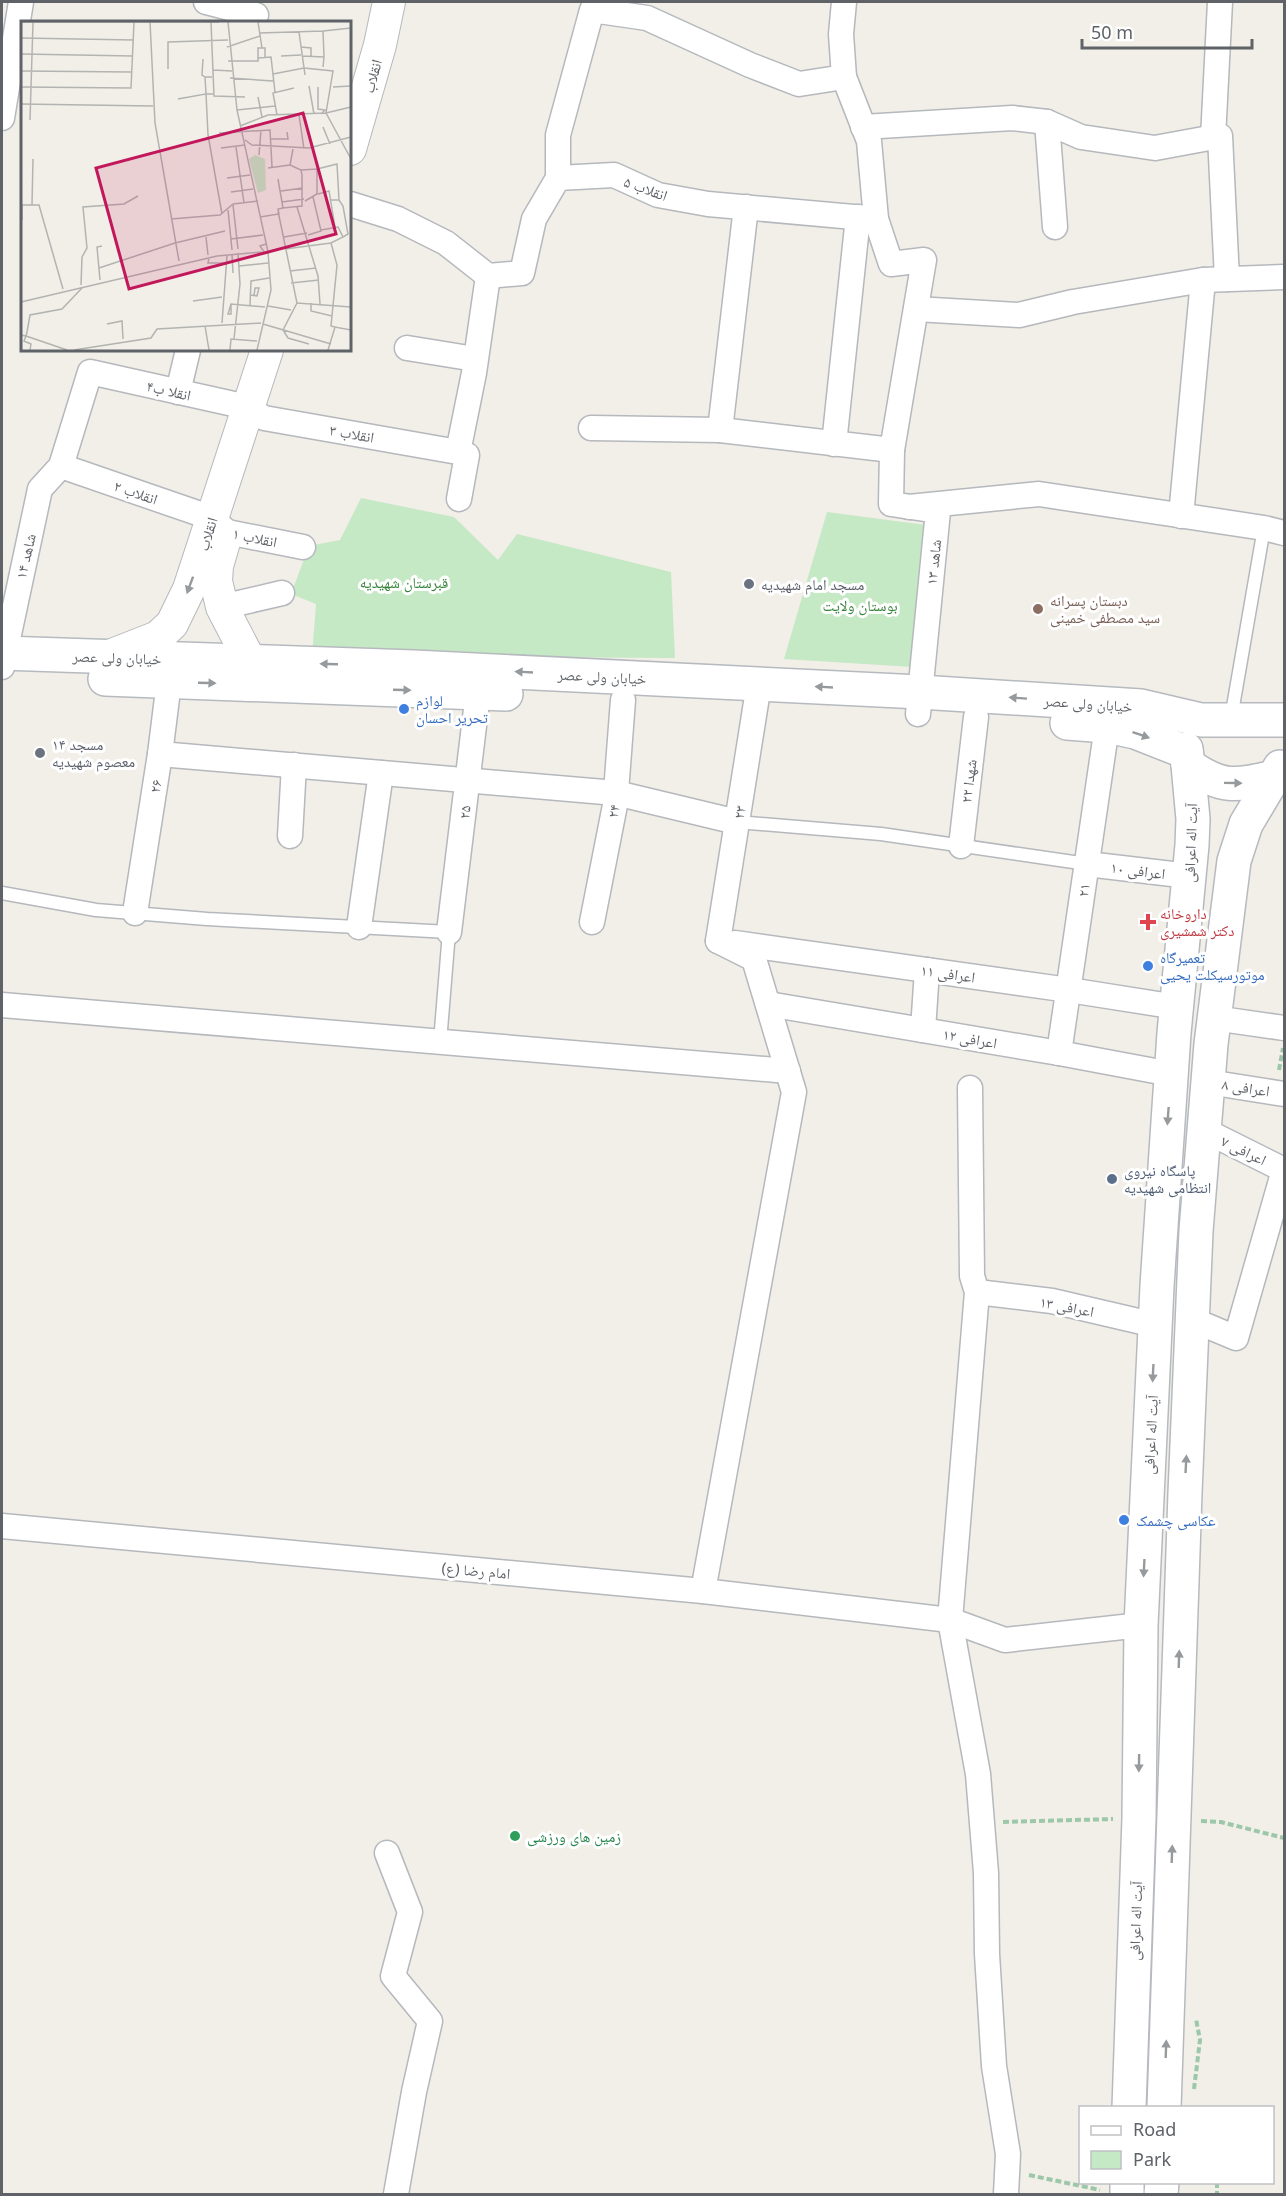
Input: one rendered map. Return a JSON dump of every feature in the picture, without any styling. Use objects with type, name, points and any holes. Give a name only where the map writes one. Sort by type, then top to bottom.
[{"type":"main road","name":"خیابان ولی عصر","points":[[2,662],[249,673],[478,693],[623,699],[758,695]]},
{"type":"main road","name":"خیابان ولی عصر","points":[[249,673],[414,667],[758,695],[919,703],[1141,706],[1216,719],[1284,720]]},
{"type":"main road","name":"خیابان ولی عصر","points":[[919,703],[976,717],[1107,726],[1135,732],[1187,758],[1206,778],[1225,784],[1246,784],[1279,769]]},
{"type":"main road","points":[[1187,758],[1187,739],[1191,729],[1216,719]]},
{"type":"main road","name":"آیت اله اعرافی","points":[[1129,2106],[1139,1818],[1141,1625],[1155,1325],[1171,1074],[1191,861],[1193,819],[1187,758]]},
{"type":"main road","points":[[1164,2106],[1192,1320],[1196,1231],[1208,1082],[1234,861],[1246,824],[1279,769]]},
{"type":"main road","points":[[1191,861],[1210,834],[1221,833],[1239,843]]},
{"type":"street","points":[[2,118],[17,54],[21,2]]},
{"type":"street","points":[[206,2],[257,13]]},
{"type":"street","name":"انقلاب","points":[[351,137],[355,90],[369,2]]},
{"type":"street","name":"انقلاب","points":[[355,90],[389,2]]},
{"type":"street","points":[[834,444],[867,218],[868,141],[844,77],[841,34],[844,2]]},
{"type":"street","points":[[1213,138],[1220,2]]},
{"type":"street","points":[[351,204],[398,219],[446,243],[488,276],[522,273],[534,219],[558,178],[558,135],[592,6],[647,18],[750,65],[799,84],[844,77]]},
{"type":"street","points":[[863,127],[1012,118],[1047,122],[1081,137],[1155,148],[1220,136],[1215,279],[1181,516]]},
{"type":"street","points":[[1047,122],[1055,227]]},
{"type":"street","name":"انقلاب ۵","points":[[558,178],[614,175],[658,195],[746,207],[867,218]]},
{"type":"street","points":[[720,430],[746,207]]},
{"type":"street","points":[[867,218],[891,264],[924,260],[892,450],[891,504],[909,507],[1039,494],[1274,531]]},
{"type":"street","points":[[459,499],[467,455],[458,452],[476,359],[488,276]]},
{"type":"street","points":[[916,309],[1019,315],[1073,302],[1215,279],[1284,277]]},
{"type":"street","points":[[407,348],[476,359]]},
{"type":"street","points":[[178,392],[188,351]]},
{"type":"street","name":"انقلاب","points":[[256,412],[267,351]]},
{"type":"street","name":"انقلاب","points":[[105,668],[158,637],[172,624],[219,525],[256,412],[286,351]]},
{"type":"street","name":"انقلا ب۴","points":[[61,466],[90,372],[256,412]]},
{"type":"street","name":"انقلاب ۳","points":[[256,412],[458,452]]},
{"type":"street","points":[[591,429],[720,430],[892,450]]},
{"type":"street","name":"انقلاب ۲","points":[[61,466],[219,525]]},
{"type":"street","name":"شاهد ۱۴","points":[[2,662],[40,489],[61,466]]},
{"type":"street","name":"شاهد ۱۳","points":[[909,507],[938,511],[919,703]]},
{"type":"street","name":"انقلاب","points":[[219,525],[216,581],[222,607],[249,673]]},
{"type":"street","name":"انقلاب ۱","points":[[219,525],[303,547]]},
{"type":"street","points":[[222,607],[282,593]]},
{"type":"street","name":"۲۶","points":[[135,913],[160,754],[170,670]]},
{"type":"street","name":"۲۵","points":[[449,932],[478,693]]},
{"type":"street","name":"۲۳","points":[[718,941],[758,695]]},
{"type":"street","name":"۲۴","points":[[592,922],[616,793],[623,699]]},
{"type":"street","name":"شهدا ۲۲","points":[[961,846],[976,717]]},
{"type":"street","name":"۲۱","points":[[1059,1053],[1107,726]]},
{"type":"street","points":[[160,754],[616,793],[737,822]]},
{"type":"street","points":[[290,836],[294,765]]},
{"type":"street","points":[[359,927],[381,773]]},
{"type":"street","name":"اعرافی ۱۰","points":[[1087,864],[1191,861]]},
{"type":"street","points":[[703,1591],[794,1092],[754,959],[718,941]]},
{"type":"street","name":"اعرافی ۱۱","points":[[718,941],[1069,990],[1177,1008]]},
{"type":"street","points":[[922,1030],[927,970]]},
{"type":"street","name":"اعرافی ۱۲","points":[[768,1004],[1171,1074]]},
{"type":"street","points":[[2,1005],[788,1071]]},
{"type":"street","points":[[1214,1018],[1284,1028]]},
{"type":"street","name":"اعرافی ۸","points":[[1208,1082],[1280,1093]]},
{"type":"street","points":[[970,1088],[972,1276],[977,1292],[950,1620],[978,1774],[986,1873],[987,1954],[994,2066],[1008,2154],[1006,2194]]},
{"type":"street","name":"اعرافی ۷","points":[[1204,1130],[1284,1170]]},
{"type":"street","points":[[1192,1320],[1236,1338],[1284,1170]]},
{"type":"street","name":"اعرافی ۱۳","points":[[977,1292],[1052,1301],[1155,1325]]},
{"type":"street","name":"امام رضا (ع)","points":[[2,1526],[703,1591],[950,1620],[1005,1640],[1141,1625]]},
{"type":"street","points":[[387,1853],[410,1912],[393,1976],[430,2021],[414,2092],[396,2194]]},
{"type":"lane","points":[[1216,719],[1274,531]]},
{"type":"lane","points":[[737,822],[881,834],[1087,864]]},
{"type":"lane","points":[[2,893],[96,910],[449,932],[440,1042]]},
{"type":"path","points":[[1280,1093],[1284,1039]]},
{"type":"path","points":[[982,1823],[1139,1818]]},
{"type":"path","points":[[1173,1820],[1221,1822],[1284,1838]]},
{"type":"path","points":[[1007,2170],[1079,2183]]},
{"type":"path","points":[[1087,2184],[1121,2190]]},
{"type":"green space","name":"قبرستان شهیدیه","points":[[361,498],[454,517],[498,560],[517,534],[671,572],[675,658],[312,656],[316,604],[291,594],[309,546],[340,540]]},
{"type":"green space","name":"بوستان ولایت","points":[[827,512],[926,525],[913,667],[784,659]]},
{"type":"place","name":"مسجد امام شهیدیه","points":[[749,584]]},
{"type":"place","name":"دبستان پسرانه سید مصطفی خمینی","points":[[1038,609]]},
{"type":"place","name":"لوازم تحریر احسان","points":[[404,709]]},
{"type":"place","name":"مسجد ۱۴ معصوم شهیدیه","points":[[40,753]]},
{"type":"place","name":"داروخانه دکتر شمشیری","points":[[1148,922]]},
{"type":"place","name":"تعمیرگاه موتورسیکلت یحیی","points":[[1148,966]]},
{"type":"place","name":"پاسگاه نیروی انتظامی شهیدیه","points":[[1112,1179]]},
{"type":"place","name":"عکاسی چشمک","points":[[1124,1520]]},
{"type":"place","name":"زمین های ورزشی","points":[[515,1836]]}]
